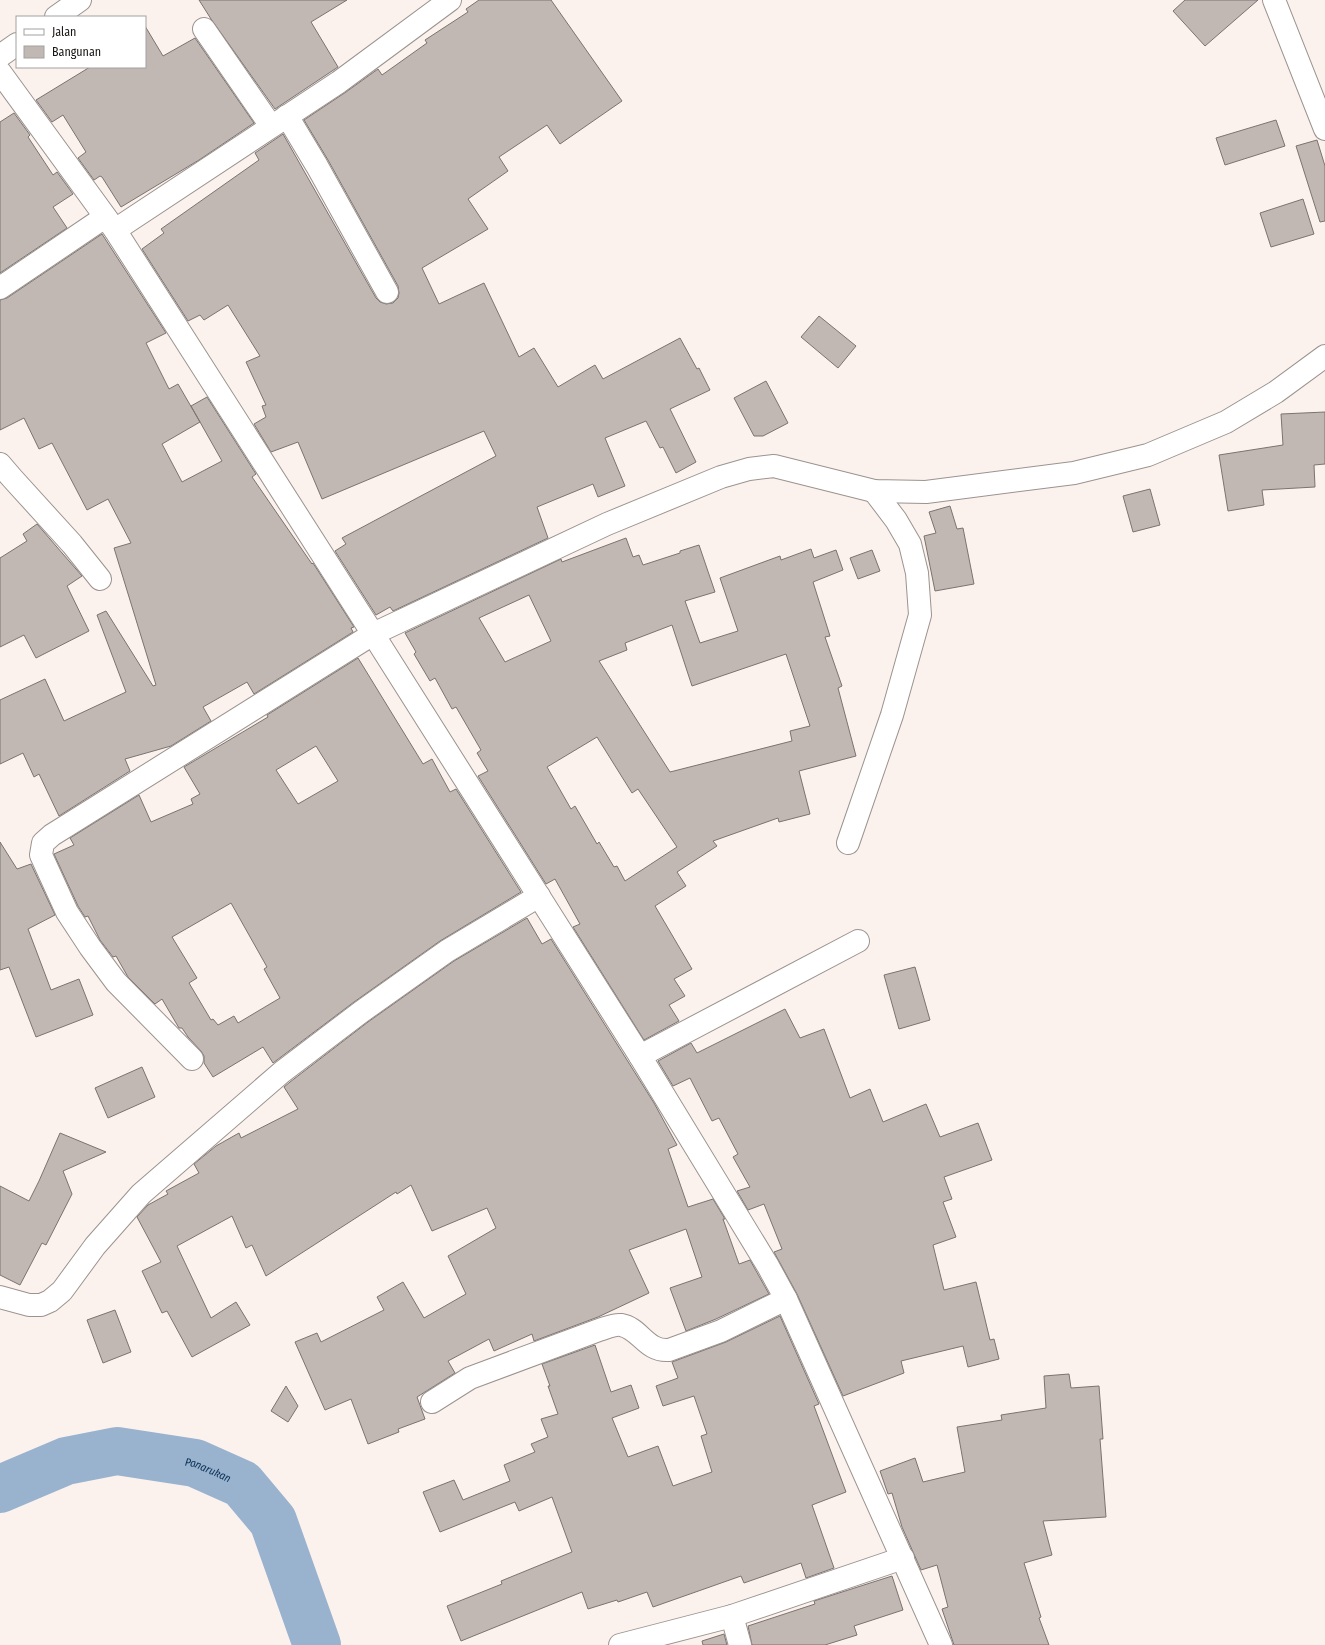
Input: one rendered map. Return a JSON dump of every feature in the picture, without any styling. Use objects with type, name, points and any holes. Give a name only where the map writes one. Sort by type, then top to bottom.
[{"type":"street","points":[[57,16],[80,0]]},
{"type":"street","points":[[0,288],[110,224],[279,121],[339,82],[450,0]]},
{"type":"street","points":[[1274,0],[1325,129]]},
{"type":"street","points":[[204,29],[321,173],[387,292]]},
{"type":"street","points":[[0,56],[16,45]]},
{"type":"street","points":[[0,72],[110,224],[374,634],[640,1056],[768,1266],[786,1299],[941,1645]]},
{"type":"street","points":[[192,1058],[116,982],[90,947],[67,912],[45,866],[41,854],[41,848],[46,840],[52,835],[374,634],[607,524],[721,478],[749,469],[774,466],[874,491],[926,492],[1074,473],[1148,455],[1226,422],[1276,392],[1325,356]]},
{"type":"street","points":[[0,464],[72,544],[100,579]]},
{"type":"street","points":[[848,843],[892,715],[920,615],[917,573],[910,544],[896,520],[874,491]]},
{"type":"street","points":[[0,1297],[29,1305],[41,1305],[50,1301],[62,1291],[95,1246],[141,1194],[282,1072],[361,1012],[447,951],[539,896]]},
{"type":"street","points":[[640,1056],[858,941]]},
{"type":"street","points":[[432,1402],[470,1378],[616,1325],[623,1326],[634,1332],[652,1347],[662,1350],[669,1350],[721,1331],[786,1299]]},
{"type":"street","points":[[620,1645],[732,1616],[903,1558]]},
{"type":"street","points":[[732,1616],[740,1645]]},
{"type":"building","points":[[199,0],[347,0],[311,22],[338,67],[275,109]]},
{"type":"building","points":[[479,0],[551,0],[622,101],[560,144],[547,125],[499,157],[508,171],[468,199],[488,229],[422,268],[439,304],[484,283],[519,357],[534,348],[558,387],[595,365],[603,379],[680,338],[697,369],[699,368],[710,390],[670,409],[696,462],[676,473],[663,447],[660,448],[646,421],[605,438],[625,486],[598,497],[593,484],[537,507],[548,538],[393,611],[390,607],[376,615],[335,551],[346,544],[342,538],[496,456],[484,431],[322,499],[298,442],[271,452],[254,424],[266,417],[262,406],[266,405],[246,362],[260,356],[228,305],[204,320],[200,315],[188,321],[142,249],[164,233],[161,229],[259,160],[255,153],[283,134],[376,298],[380,302],[386,304],[393,303],[398,298],[398,286],[304,120],[378,69],[382,75],[427,43],[425,40],[468,12],[466,9]]},
{"type":"building","points":[[1185,0],[1258,0],[1205,46],[1173,11]]},
{"type":"building","points":[[146,28],[163,56],[195,38],[254,123],[199,160],[121,207],[102,177],[100,176],[94,180],[78,158],[86,152],[63,115],[52,122],[36,100],[88,68],[146,68]]},
{"type":"building","points":[[14,113],[30,135],[28,137],[53,175],[57,172],[73,194],[53,207],[67,228],[0,273],[0,122]]},
{"type":"building","points":[[1276,120],[1285,146],[1225,165],[1216,138]]},
{"type":"building","points":[[1317,140],[1325,166],[1325,221],[1320,222],[1296,146]]},
{"type":"building","points":[[1303,199],[1314,234],[1271,247],[1260,213]]},
{"type":"building","points":[[102,234],[166,333],[146,343],[169,389],[178,384],[200,422],[191,406],[207,397],[256,474],[252,477],[312,564],[313,563],[354,627],[351,628],[353,632],[254,694],[247,682],[203,707],[211,721],[171,746],[125,759],[130,771],[59,816],[39,774],[34,777],[23,753],[0,764],[0,700],[45,679],[64,721],[126,692],[97,615],[106,611],[153,686],[156,685],[114,548],[131,543],[108,499],[87,510],[52,443],[39,449],[24,418],[0,430],[0,300],[7,298]],"holes":[[[200,422],[222,461],[182,482],[162,444]]]},
{"type":"building","points":[[819,316],[856,346],[838,368],[801,337]]},
{"type":"building","points":[[766,381],[788,423],[763,436],[754,436],[734,398]]},
{"type":"building","points":[[1325,412],[1325,464],[1314,465],[1315,487],[1262,490],[1264,505],[1228,511],[1219,455],[1283,445],[1281,414]]},
{"type":"building","points":[[1150,489],[1160,525],[1133,532],[1123,496]]},
{"type":"building","points":[[950,506],[957,529],[963,528],[974,584],[935,591],[924,536],[936,533],[929,512]]},
{"type":"building","points":[[37,524],[82,576],[67,586],[89,631],[36,658],[24,635],[0,647],[0,558],[27,541],[23,534]]},
{"type":"building","points":[[626,538],[633,557],[639,555],[643,565],[699,545],[715,592],[685,601],[700,643],[738,631],[720,578],[780,556],[781,560],[811,549],[814,558],[836,550],[843,570],[813,582],[830,636],[825,637],[842,686],[838,688],[856,756],[799,771],[810,814],[779,822],[778,818],[713,841],[717,846],[677,872],[686,886],[655,906],[692,969],[674,979],[685,996],[669,1005],[679,1021],[644,1040],[573,927],[580,924],[555,879],[546,884],[478,776],[488,771],[477,753],[481,750],[456,707],[452,709],[435,678],[430,681],[414,654],[416,652],[405,633],[561,559],[562,562]],"holes":[[[529,595],[551,641],[505,662],[479,618]],[[672,625],[692,686],[786,654],[810,726],[790,731],[792,741],[670,772],[599,661],[627,650],[625,643]],[[597,737],[632,793],[638,789],[677,847],[625,881],[617,866],[614,867],[599,842],[597,844],[575,806],[571,809],[547,767]]]},
{"type":"building","points":[[872,550],[880,571],[858,579],[850,558]]},
{"type":"building","points":[[358,658],[423,764],[432,759],[450,792],[456,789],[521,892],[440,941],[354,1002],[273,1063],[263,1047],[213,1077],[204,1063],[204,1056],[201,1051],[182,1028],[179,1028],[162,999],[155,1004],[128,977],[116,956],[113,957],[100,940],[88,916],[85,917],[78,906],[54,854],[74,845],[70,838],[139,795],[151,822],[193,804],[191,799],[200,794],[184,767],[268,717],[267,715]],"holes":[[[316,746],[338,781],[298,804],[276,770]],[[231,903],[267,967],[264,969],[280,998],[238,1023],[234,1016],[218,1025],[213,1019],[211,1020],[189,983],[197,978],[172,937]]]},
{"type":"building","points":[[0,842],[17,869],[31,864],[55,915],[28,929],[51,990],[79,979],[93,1015],[36,1037],[9,967],[0,970]]},
{"type":"building","points":[[527,918],[542,944],[551,939],[654,1103],[677,1145],[668,1149],[688,1207],[713,1199],[725,1219],[723,1219],[739,1264],[750,1260],[769,1294],[716,1319],[686,1331],[670,1288],[702,1277],[686,1229],[629,1250],[649,1293],[598,1317],[534,1341],[532,1334],[494,1351],[489,1339],[448,1361],[455,1373],[417,1397],[425,1419],[398,1429],[399,1432],[368,1444],[351,1399],[325,1410],[295,1342],[317,1333],[321,1342],[384,1310],[377,1297],[403,1282],[424,1318],[466,1294],[448,1256],[496,1228],[487,1208],[432,1231],[411,1185],[397,1194],[396,1192],[266,1276],[252,1245],[246,1248],[232,1216],[177,1246],[211,1318],[236,1302],[250,1325],[192,1357],[167,1311],[162,1313],[142,1271],[161,1262],[137,1217],[148,1205],[168,1194],[166,1191],[199,1173],[194,1164],[216,1146],[239,1133],[241,1138],[298,1109],[284,1087],[368,1022],[454,961]]},
{"type":"building","points":[[915,967],[930,1020],[899,1029],[884,975]]},
{"type":"building","points":[[785,1009],[800,1038],[824,1029],[850,1098],[870,1089],[883,1122],[926,1104],[940,1137],[978,1123],[992,1160],[944,1177],[952,1199],[943,1202],[956,1237],[933,1245],[944,1290],[976,1282],[990,1340],[994,1339],[999,1359],[968,1367],[963,1346],[901,1361],[904,1373],[843,1396],[797,1294],[774,1252],[782,1249],[764,1204],[748,1210],[737,1191],[750,1187],[733,1157],[738,1154],[719,1118],[712,1121],[690,1078],[673,1086],[658,1061],[691,1043],[697,1053]]},
{"type":"building","points":[[142,1067],[155,1097],[108,1118],[95,1088]]},
{"type":"building","points":[[60,1133],[106,1152],[63,1171],[72,1194],[46,1245],[42,1243],[20,1285],[0,1275],[0,1186],[29,1201]]},
{"type":"building","points":[[115,1310],[131,1352],[103,1363],[87,1320]]},
{"type":"building","points":[[780,1316],[819,1404],[814,1406],[846,1492],[812,1505],[834,1568],[806,1578],[801,1563],[744,1583],[741,1576],[653,1607],[647,1592],[618,1602],[617,1600],[588,1609],[582,1592],[461,1641],[447,1606],[502,1584],[501,1581],[572,1552],[552,1497],[519,1511],[515,1502],[440,1532],[423,1492],[454,1480],[463,1500],[510,1481],[504,1465],[535,1452],[531,1444],[548,1437],[541,1419],[558,1414],[542,1364],[595,1345],[611,1392],[631,1385],[639,1408],[612,1418],[628,1457],[658,1446],[673,1486],[712,1472],[701,1436],[707,1434],[694,1396],[663,1406],[656,1386],[678,1378],[672,1362],[726,1342]]},
{"type":"building","points":[[1069,1374],[1071,1388],[1099,1386],[1103,1439],[1100,1439],[1106,1517],[1043,1521],[1052,1555],[1024,1563],[1041,1617],[1039,1618],[1049,1645],[954,1645],[942,1609],[948,1607],[937,1565],[921,1570],[902,1527],[892,1493],[888,1494],[880,1471],[915,1458],[923,1482],[965,1472],[957,1427],[1002,1420],[1001,1415],[1046,1408],[1044,1376]]},
{"type":"building","points":[[286,1386],[298,1406],[288,1422],[271,1411]]},
{"type":"building","points":[[892,1576],[903,1610],[854,1626],[857,1635],[825,1645],[752,1645],[748,1626],[815,1604],[814,1601]]},
{"type":"building","points":[[724,1634],[727,1645],[703,1645],[702,1641]]},
{"type":"waterway","name":"Panarukan","points":[[0,1489],[66,1461],[117,1451],[195,1463],[242,1484],[273,1521],[317,1645]]}]
